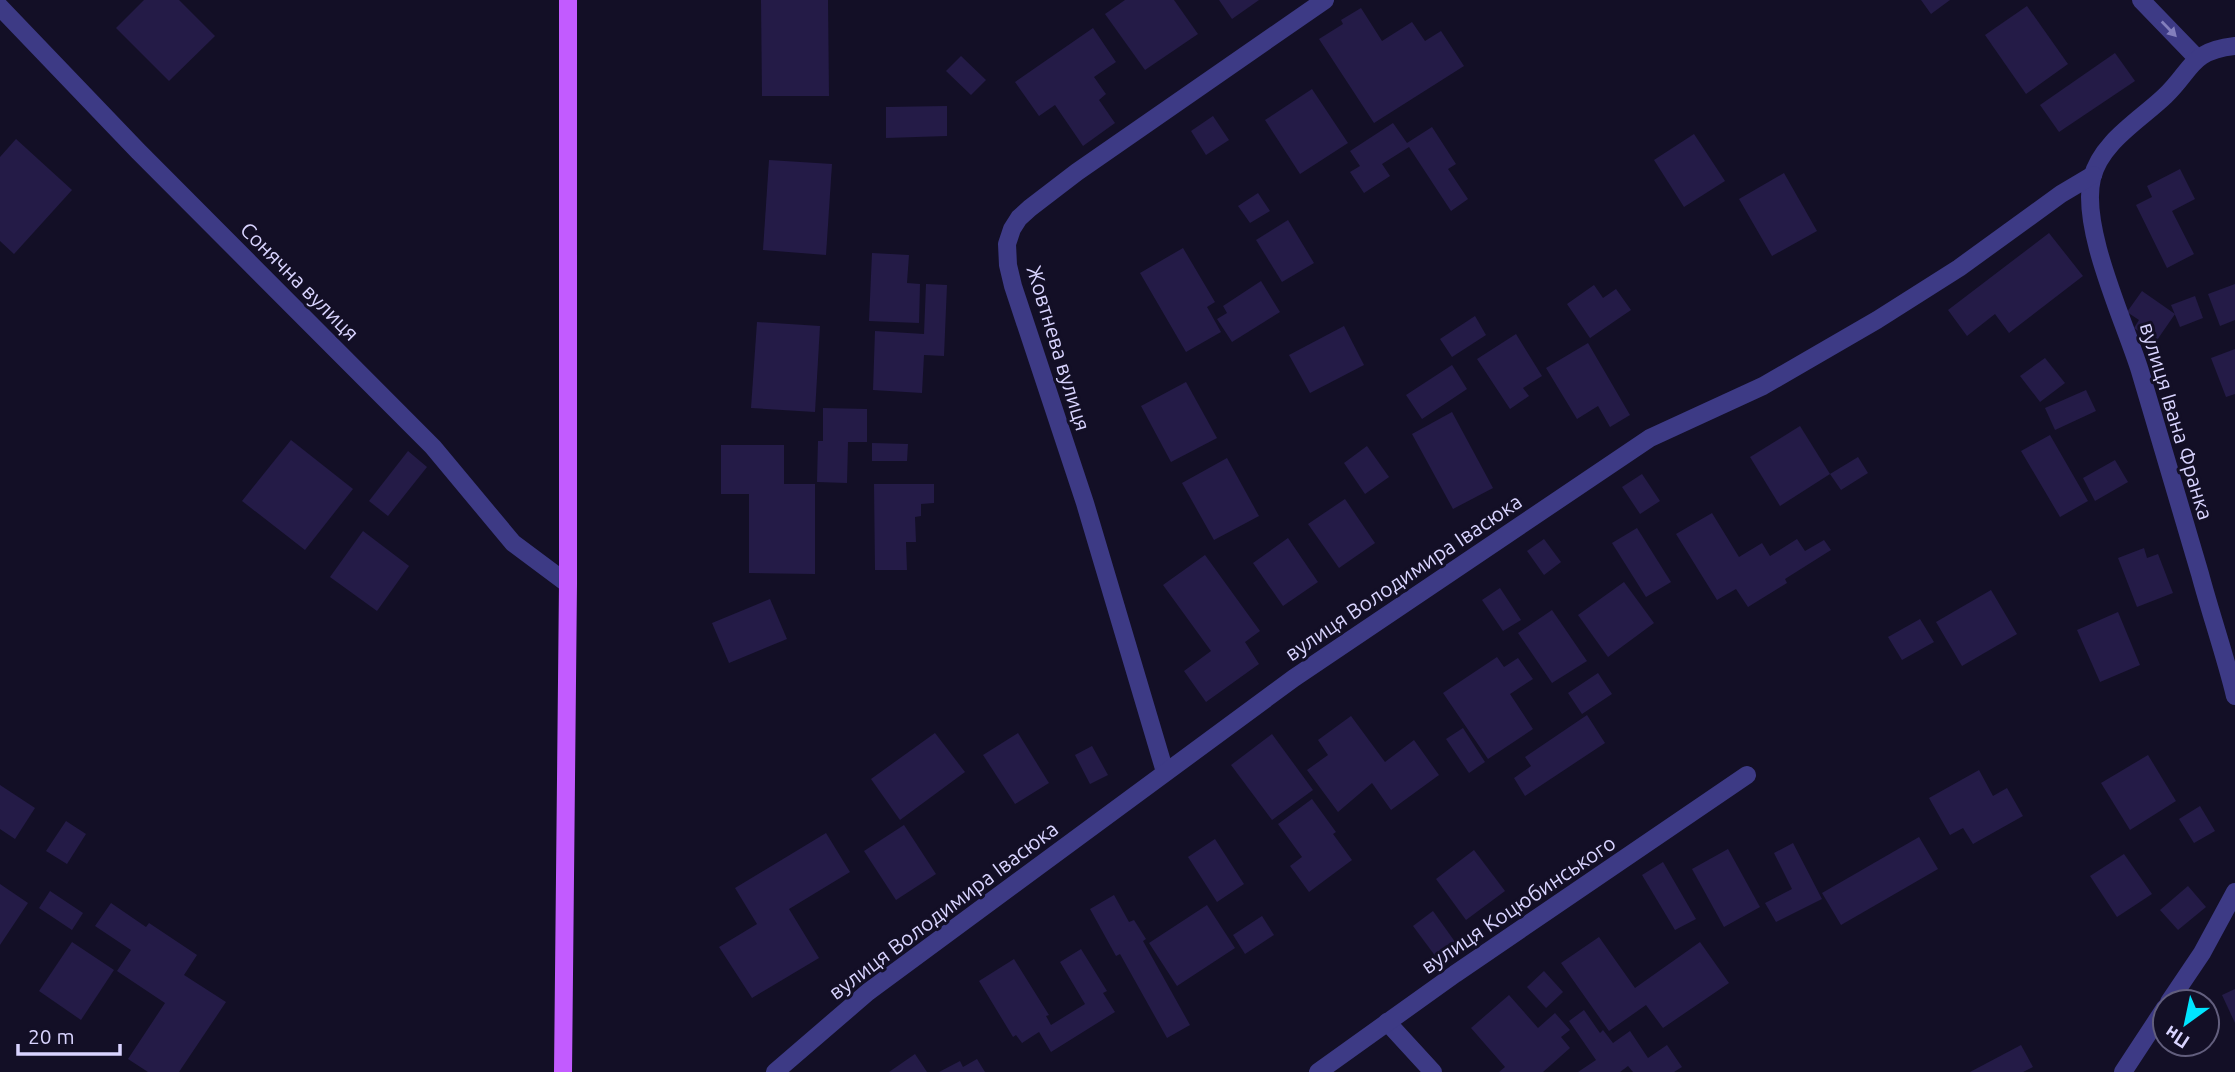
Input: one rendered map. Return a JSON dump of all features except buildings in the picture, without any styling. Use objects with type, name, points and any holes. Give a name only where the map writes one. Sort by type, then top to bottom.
[{"type":"main road","points":[[563,1072],[568,584],[568,0]]},
{"type":"street","name":"Жовтнева вулиця","points":[[1165,772],[1085,503],[1013,285],[1007,244],[1019,218],[1039,200],[1325,0]]},
{"type":"street","points":[[2141,0],[2197,58],[2214,50],[2235,46]]},
{"type":"street","name":"Сонячна вулиця","points":[[0,7],[138,151],[433,446],[513,543],[568,584]]},
{"type":"street","name":"вулиця Володимира Івасюка","points":[[775,1072],[868,992],[1359,632],[1650,438],[1763,386],[1877,320],[1959,268],[2097,167],[2115,141],[2169,92],[2197,58]]},
{"type":"street","name":"вулиця Івана Франка","points":[[2097,167],[2089,200],[2094,231],[2146,392],[2235,696]]},
{"type":"street","name":"вулиця Коцюбинського","points":[[1318,1072],[1746,775]]},
{"type":"street","points":[[2178,988],[2202,953],[2235,892]]},
{"type":"street","points":[[1387,1023],[1433,1072]]},
{"type":"street","points":[[2123,1072],[2151,1029]]}]
